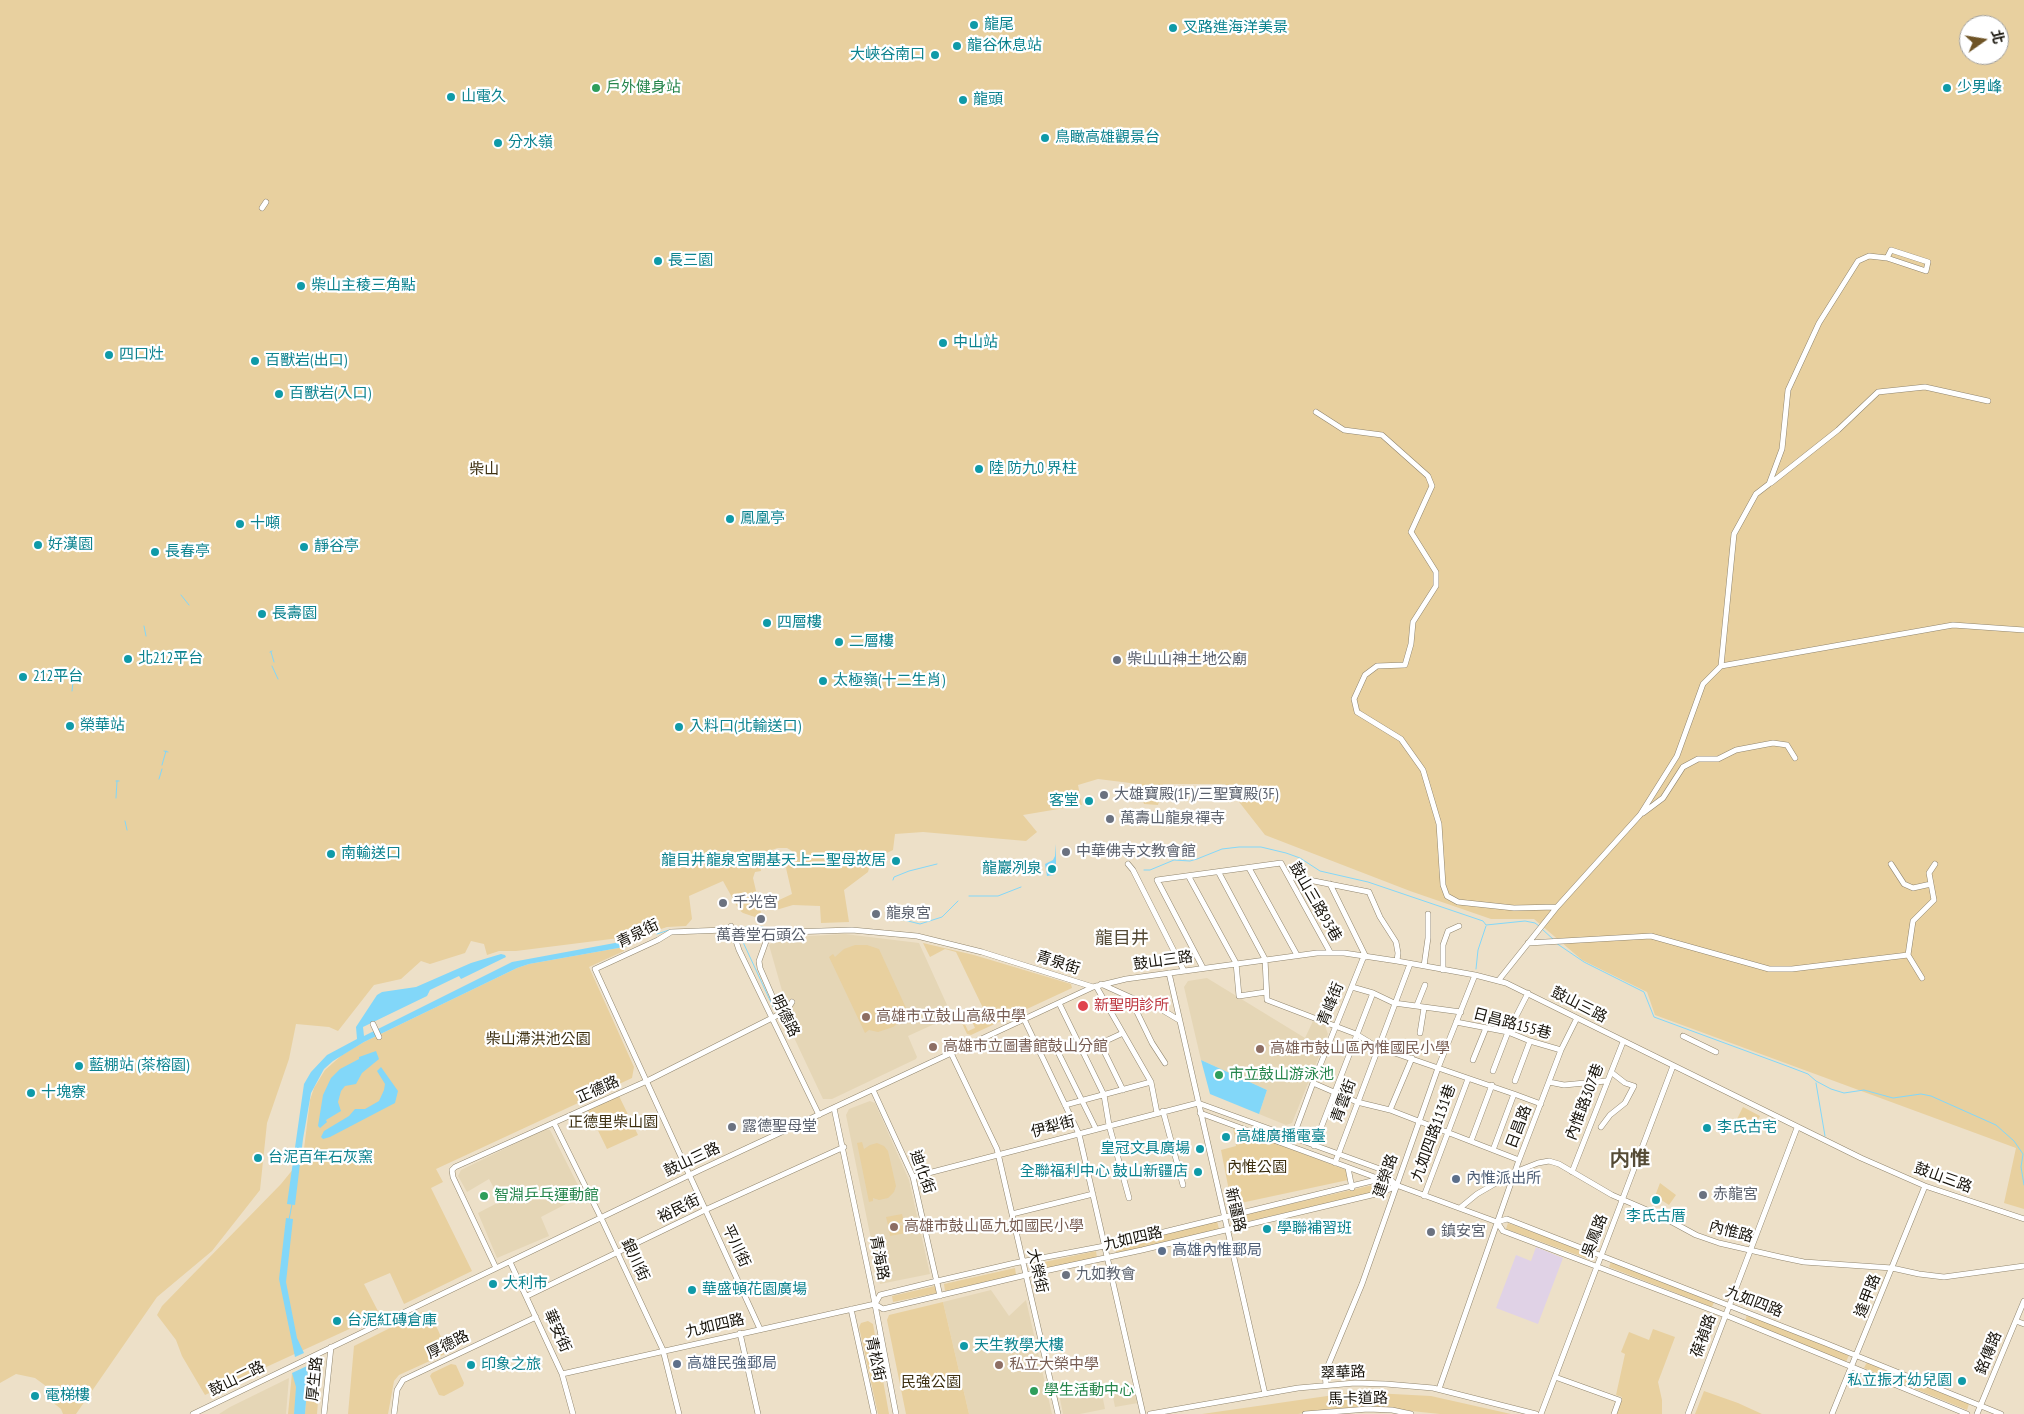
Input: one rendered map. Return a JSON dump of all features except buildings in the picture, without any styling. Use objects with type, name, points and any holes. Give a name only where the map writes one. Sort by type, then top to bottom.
[{"type":"street","points":[[262,208],[266,202]]},
{"type":"street","points":[[1769,484],[1782,449],[1788,390],[1819,323],[1858,261],[1869,256],[1887,258],[1926,270],[1928,262],[1891,250],[1887,258]]},
{"type":"street","points":[[1721,666],[1734,534],[1756,494],[1838,430],[1878,392],[1925,387],[1988,401]]},
{"type":"street","points":[[1316,412],[1344,430],[1382,435],[1428,476],[1432,486],[1411,532],[1436,572],[1436,586],[1412,622],[1411,644],[1405,664],[1377,666],[1364,675],[1354,699],[1357,712],[1401,739],[1423,770],[1439,824],[1443,885],[1447,896],[1458,902],[1514,908],[1557,907]]},
{"type":"street","points":[[1498,981],[1557,907],[1640,815],[1677,756],[1703,684],[1721,666],[1953,625],[2024,630]]},
{"type":"street","points":[[1640,815],[1664,798],[1683,767],[1698,759],[1718,759],[1736,750],[1773,743],[1787,744],[1795,758]]},
{"type":"street","points":[[1128,864],[1133,870],[1184,971]]},
{"type":"street","name":"鼓山三路93巷","points":[[1249,868],[1282,864],[1330,952]]},
{"type":"street","points":[[1891,864],[1904,884],[1913,888],[1931,884]]},
{"type":"street","points":[[1922,978],[1908,955],[1913,922],[1934,900],[1929,873],[1936,864]]},
{"type":"street","points":[[1203,968],[1157,880],[1249,868],[1297,955]]},
{"type":"street","points":[[1219,873],[1266,959],[1267,1000],[1356,1034],[1377,1047],[1468,1079],[1492,1085],[1541,1104]]},
{"type":"street","points":[[1189,877],[1236,963],[1239,996],[1266,992]]},
{"type":"street","points":[[1289,878],[1302,877],[1364,890],[1371,894],[1380,917],[1396,942],[1397,961]]},
{"type":"street","points":[[1330,884],[1365,956]]},
{"type":"street","points":[[1424,966],[1428,938],[1428,914]]},
{"type":"street","points":[[1443,970],[1443,944],[1448,931],[1459,926]]},
{"type":"street","name":"青泉街","points":[[689,1175],[595,969],[669,933],[732,928],[769,933],[852,930],[917,936],[982,952],[1097,986]]},
{"type":"street","name":"明德路","points":[[732,928],[739,950],[819,1115]]},
{"type":"street","points":[[769,933],[759,961],[760,968],[780,1014]]},
{"type":"street","points":[[1528,943],[1651,936],[1770,969],[1792,969],[1908,955]]},
{"type":"street","name":"鼓山三路","points":[[331,1347],[689,1175],[1097,986],[1236,963],[1330,952],[1397,961],[1498,981],[1528,993],[1797,1128],[1925,1186],[2024,1219]]},
{"type":"street","name":"青峰街","points":[[1290,1146],[1335,1026],[1365,956]]},
{"type":"street","name":"青雲街","points":[[1335,1163],[1377,1047],[1410,964]]},
{"type":"street","name":"新疆路","points":[[1169,974],[1265,1394]]},
{"type":"street","name":"建榮路","points":[[1326,1385],[1325,1373],[1362,1284],[1397,1186],[1400,1170],[1475,976]]},
{"type":"street","points":[[1417,1005],[1425,985]]},
{"type":"street","points":[[1097,986],[1154,1005],[1180,1020]]},
{"type":"street","points":[[1097,986],[1151,1082],[1183,1184]]},
{"type":"street","points":[[1352,987],[1373,993],[1394,1003],[1461,1012]]},
{"type":"street","points":[[1314,1146],[1373,993]]},
{"type":"street","points":[[1493,1071],[1508,1032],[1528,993]]},
{"type":"street","points":[[1132,998],[1134,1006],[1165,1063]]},
{"type":"street","name":"正德路","points":[[496,1268],[453,1177],[452,1170],[455,1167],[647,1081],[780,1014],[792,1002]]},
{"type":"street","points":[[1059,1003],[1104,1095],[1129,1198]]},
{"type":"street","points":[[1420,1033],[1424,1008]]},
{"type":"street","name":"日昌路","points":[[1440,1389],[1519,1160],[1561,1050],[1577,1018]]},
{"type":"street","points":[[1024,1019],[1079,1134],[1143,1414]]},
{"type":"street","name":"日昌路155巷","points":[[1456,1022],[1508,1032],[1561,1050]]},
{"type":"street","points":[[374,1024],[379,1037]]},
{"type":"street","points":[[1473,1060],[1486,1028]]},
{"type":"street","points":[[1082,1052],[1123,1033]]},
{"type":"street","points":[[1683,1036],[1716,1052]]},
{"type":"street","points":[[1515,1081],[1530,1041]]},
{"type":"street","name":"內惟路307巷","points":[[1572,1172],[1606,1081],[1623,1042]]},
{"type":"street","points":[[1100,1043],[1123,1090]]},
{"type":"street","points":[[1055,1046],[1096,1129]]},
{"type":"street","name":"大榮街","points":[[951,1053],[998,1154],[1058,1414]]},
{"type":"street","points":[[1390,1110],[1412,1058]]},
{"type":"street","name":"吳鳳路","points":[[1541,1414],[1673,1066]]},
{"type":"street","points":[[1601,1127],[1610,1115],[1625,1103],[1634,1086],[1625,1083],[1611,1072]]},
{"type":"street","name":"九如四路1131巷","points":[[1424,1196],[1468,1079]]},
{"type":"street","points":[[1549,1082],[1564,1085],[1606,1081]]},
{"type":"street","points":[[1065,1105],[1151,1082]]},
{"type":"street","points":[[1313,1083],[1357,1102],[1390,1110],[1519,1160]]},
{"type":"street","points":[[1471,1141],[1492,1085]]},
{"type":"street","name":"迪化街","points":[[873,1090],[914,1176],[940,1296]]},
{"type":"street","points":[[1493,1150],[1514,1094]]},
{"type":"street","name":"伊犁街","points":[[914,1176],[1198,1103]]},
{"type":"street","name":"九如四路","points":[[1198,1103],[1380,1169],[1397,1186]]},
{"type":"street","name":"青海路","points":[[834,1108],[844,1147],[896,1414]]},
{"type":"street","name":"九如四路","points":[[1200,1112],[1497,1222],[1507,1220],[2001,1414]]},
{"type":"street","name":"銀川街","points":[[554,1123],[663,1350],[679,1414]]},
{"type":"street","name":"葆禎路","points":[[1688,1414],[1797,1128]]},
{"type":"street","name":"裕民街","points":[[527,1296],[706,1210],[844,1147]]},
{"type":"street","name":"內惟路","points":[[1460,1208],[1477,1194],[1515,1172],[1538,1163],[1550,1161],[1559,1164],[1595,1186],[1661,1216],[1696,1235],[1719,1243],[1804,1262],[1892,1268],[1944,1277],[2024,1266]]},
{"type":"street","points":[[1348,1168],[1352,1188]]},
{"type":"street","name":"平川街","points":[[689,1175],[760,1329]]},
{"type":"street","name":"九如四路","points":[[875,1304],[880,1295],[1023,1261],[1104,1246],[1380,1180]]},
{"type":"street","name":"九如四路","points":[[562,1374],[875,1304],[883,1309],[1107,1258],[1380,1192],[1397,1186]]},
{"type":"street","name":"逢甲路","points":[[1832,1414],[1925,1186]]},
{"type":"street","points":[[1012,1214],[1094,1194]]},
{"type":"street","name":"九如四路","points":[[1497,1222],[1503,1231],[1725,1316],[1967,1414]]},
{"type":"street","name":"華安街","points":[[510,1262],[562,1374],[573,1414]]},
{"type":"street","name":"銘傳路","points":[[1977,1414],[2024,1301]]},
{"type":"street","name":"青松街","points":[[851,1310],[874,1414]]},
{"type":"street","name":"厚德路","points":[[394,1414],[396,1390],[402,1380],[536,1317]]},
{"type":"street","points":[[2016,1321],[2024,1324]]},
{"type":"street","points":[[740,1333],[758,1414]]},
{"type":"street","name":"鼓山二路","points":[[193,1414],[331,1347]]},
{"type":"street","name":"厚生路","points":[[324,1414],[331,1347]]},
{"type":"street","points":[[1555,1377],[1619,1400],[1614,1414]]},
{"type":"street","name":"翠華路","points":[[1150,1414],[1326,1385],[1386,1384],[1440,1389],[1536,1414]]},
{"type":"street","name":"馬卡道路","points":[[1305,1414],[1368,1409],[1392,1410],[1410,1414]]},
{"type":"shaded area","name":"高雄市立鼓山高級中學","points":[[845,934],[919,943],[952,1016],[908,1036],[917,1057],[916,1059],[832,1099],[823,1099],[780,1008],[783,1007],[785,1001],[769,945],[776,938]]},
{"type":"shaded area","name":"高雄市鼓山區內惟國民小學","points":[[1207,978],[1305,1038],[1313,1021],[1325,1026],[1328,1034],[1292,1123],[1286,1125],[1259,1114],[1267,1090],[1201,1060],[1184,987],[1188,981]]},
{"type":"shaded area","name":"高雄市鼓山區九如國民小學","points":[[870,1101],[875,1103],[909,1180],[930,1274],[880,1284],[846,1115],[849,1109]]},
{"type":"shaded area","points":[[545,1129],[550,1130],[583,1195],[541,1217],[549,1236],[497,1258],[478,1213],[501,1201],[489,1179],[467,1192],[458,1176],[461,1170]]},
{"type":"shaded area","points":[[1536,1247],[1563,1258],[1538,1324],[1496,1308],[1516,1255],[1531,1261]]},
{"type":"shaded area","name":"私立大榮中學","points":[[991,1290],[1009,1316],[1026,1300],[1052,1414],[969,1414],[943,1302]]},
{"type":"shaded area","points":[[289,1378],[286,1414],[219,1414],[230,1407]]},
{"type":"shaded area","points":[[1072,1387],[1075,1399],[1102,1394],[1105,1409],[1080,1414],[1063,1414],[1058,1389]]},
{"type":"shaded area","points":[[1135,1387],[1138,1403],[1115,1407],[1112,1392]]},
{"type":"green space","name":"柴山","points":[[0,0],[2024,0],[2024,1209],[2004,1203],[2016,1148],[1655,1015],[1647,992],[1582,960],[1534,919],[1491,919],[1410,891],[1265,835],[1225,784],[1163,784],[1158,805],[1144,804],[1138,784],[1098,779],[1078,785],[1082,805],[1023,815],[1037,832],[1026,841],[923,832],[895,834],[893,850],[871,861],[868,872],[844,890],[849,922],[821,923],[820,906],[793,905],[776,910],[777,901],[792,894],[786,868],[792,851],[787,848],[778,848],[758,854],[761,871],[755,872],[753,878],[761,912],[758,918],[739,910],[723,881],[689,896],[692,919],[686,926],[667,927],[643,935],[516,951],[499,951],[487,955],[484,944],[471,941],[465,953],[430,964],[421,961],[401,979],[374,985],[338,1031],[329,1027],[296,1024],[289,1059],[267,1123],[260,1190],[212,1251],[157,1297],[76,1414],[63,1414],[61,1409],[51,1401],[50,1389],[35,1378],[16,1374],[0,1383]]},
{"type":"green space","points":[[923,943],[974,955],[1071,984],[1072,988],[971,1035],[967,1034],[960,1019],[962,1018],[968,1031],[975,1028],[969,1015],[983,1008],[956,952],[945,949],[930,957]]},
{"type":"green space","points":[[855,945],[867,945],[879,949],[906,1008],[902,1020],[893,1027],[878,1032],[869,1030],[865,1033],[829,957],[833,954],[835,957],[844,949]]},
{"type":"green space","name":"柴山滯洪池公園","points":[[624,947],[624,951],[589,967],[634,1067],[632,1078],[436,1169],[443,1182],[431,1188],[472,1271],[404,1304],[390,1273],[364,1284],[380,1315],[205,1395],[182,1356],[176,1340],[157,1315],[162,1306],[281,1184],[303,1157],[310,1100],[314,1088],[325,1070],[342,1055],[364,1042],[517,968],[529,964]]},
{"type":"green space","name":"正德里柴山園","points":[[619,1096],[638,1135],[607,1149],[588,1110]]},
{"type":"green space","points":[[1743,1107],[1760,1116],[1755,1126],[1747,1135],[1732,1129]]},
{"type":"green space","name":"內惟公園","points":[[1233,1127],[1346,1170],[1348,1180],[1236,1204],[1231,1201],[1221,1150],[1236,1146]]},
{"type":"green space","points":[[862,1142],[864,1149],[877,1143],[884,1146],[888,1151],[896,1186],[894,1192],[888,1198],[879,1200],[873,1198],[873,1201],[869,1202],[857,1143]]},
{"type":"green space","points":[[1660,1183],[1676,1195],[1669,1205],[1655,1196]]},
{"type":"green space","points":[[1377,1184],[1378,1191],[1241,1223],[1239,1216]]},
{"type":"green space","points":[[902,1214],[904,1222],[888,1225],[886,1217]]},
{"type":"green space","points":[[1217,1221],[1219,1229],[1117,1254],[1115,1247]]},
{"type":"green space","points":[[1508,1223],[1593,1254],[1591,1260],[1506,1229]]},
{"type":"green space","points":[[904,1225],[906,1233],[890,1236],[889,1228]]},
{"type":"green space","points":[[1096,1251],[1097,1258],[1037,1271],[1035,1264]]},
{"type":"green space","points":[[1611,1262],[1714,1302],[1712,1307],[1609,1267]]},
{"type":"green space","points":[[1015,1268],[1016,1275],[945,1291],[944,1284]]},
{"type":"green space","points":[[935,1286],[937,1293],[893,1302],[892,1296]]},
{"type":"green space","name":"民強公園","points":[[943,1302],[969,1414],[906,1414],[887,1320],[889,1315]]},
{"type":"green space","points":[[424,1311],[429,1313],[438,1330],[447,1351],[445,1354],[399,1375],[394,1381],[388,1414],[348,1414],[354,1346]]},
{"type":"green space","points":[[1747,1315],[1849,1355],[1846,1362],[1745,1321]]},
{"type":"green space","points":[[868,1321],[873,1324],[889,1414],[878,1414],[859,1327],[861,1323]]},
{"type":"green space","points":[[1653,1329],[1675,1337],[1658,1382],[1662,1400],[1662,1414],[1616,1414],[1622,1397],[1616,1395],[1625,1354],[1621,1352],[1629,1332],[1649,1340]]},
{"type":"green space","points":[[1867,1362],[1969,1404],[1967,1410],[1864,1368]]},
{"type":"green space","points":[[321,1363],[317,1414],[305,1414],[307,1366]]},
{"type":"green space","points":[[451,1364],[456,1365],[464,1383],[463,1386],[444,1396],[439,1395],[430,1376],[432,1373]]},
{"type":"green space","points":[[292,1373],[296,1383],[297,1398],[294,1414],[288,1414]]},
{"type":"green space","points":[[1704,1391],[1738,1403],[1762,1414],[1695,1414]]},
{"type":"green space","points":[[1355,1392],[1431,1396],[1511,1414],[1440,1414],[1392,1409],[1318,1411],[1298,1414],[1202,1414]]},
{"type":"water","points":[[1056,844],[1056,870],[1054,875],[1047,876],[1045,864],[1053,860]]},
{"type":"water","points":[[631,940],[632,945],[624,947],[529,964],[517,968],[364,1042],[333,1061],[324,1069],[311,1093],[295,1205],[287,1204],[304,1084],[311,1072],[327,1055],[357,1039],[356,1027],[377,995],[382,992],[416,987],[471,963],[501,954],[506,957],[461,979],[459,976],[430,990],[427,996],[363,1027],[364,1036],[512,962]]},
{"type":"water","points":[[376,1051],[379,1059],[362,1073],[356,1084],[345,1086],[341,1091],[338,1102],[341,1111],[326,1120],[327,1122],[320,1128],[318,1126],[323,1095],[331,1078],[340,1069],[359,1059],[359,1057]]},
{"type":"water","name":"市立鼓山游泳池","points":[[1201,1060],[1267,1090],[1259,1114],[1210,1094]]},
{"type":"water","points":[[381,1067],[398,1091],[395,1103],[323,1139],[321,1137],[324,1131],[349,1116],[355,1109],[365,1109],[379,1101],[385,1084],[377,1071]]},
{"type":"water","points":[[286,1218],[293,1219],[286,1282],[297,1338],[304,1353],[295,1357],[279,1279]]},
{"type":"water","points":[[307,1366],[305,1414],[294,1414],[296,1387],[292,1373]]},
{"type":"waterway","points":[[181,595],[189,605]]},
{"type":"waterway","points":[[144,626],[146,636]]},
{"type":"waterway","points":[[271,652],[274,662]]},
{"type":"waterway","points":[[272,666],[278,679]]},
{"type":"waterway","points":[[72,691],[73,682]]},
{"type":"waterway","points":[[164,751],[168,752]]},
{"type":"waterway","points":[[162,765],[166,751]]},
{"type":"waterway","points":[[159,779],[162,769]]},
{"type":"waterway","points":[[116,798],[117,781]]},
{"type":"waterway","points":[[125,821],[127,830]]},
{"type":"waterway","points":[[1144,870],[1150,870],[1174,860],[1190,861],[1222,849],[1261,847],[1300,858],[1320,871],[1368,882],[1483,921],[1486,925],[1525,921],[1539,926]]},
{"type":"waterway","points":[[893,880],[894,877],[909,871],[937,864]]},
{"type":"waterway","points":[[969,896],[998,896],[1021,887]]},
{"type":"waterway","points":[[900,919],[920,924],[942,917],[958,901]]},
{"type":"waterway","points":[[1476,969],[1478,950],[1486,926]]},
{"type":"waterway","points":[[746,927],[763,927]]},
{"type":"waterway","points":[[1542,929],[1554,940]]},
{"type":"waterway","points":[[657,934],[669,930]]},
{"type":"waterway","points":[[743,942],[775,1011]]},
{"type":"waterway","points":[[1556,943],[1584,962],[1644,992],[1654,1017],[1808,1074],[1831,1089],[1844,1093],[1864,1090],[1893,1098],[1921,1094],[1931,1096],[1996,1125],[2014,1141],[2023,1154],[2021,1167],[2024,1185]]},
{"type":"waterway","points":[[1816,1083],[1825,1136]]},
{"type":"waterway","points":[[289,1220],[292,1204]]},
{"type":"place","name":"龍尾","points":[[974,25]]},
{"type":"place","name":"叉路進海洋美景","points":[[1173,28]]},
{"type":"place","name":"龍谷休息站","points":[[957,46]]},
{"type":"place","name":"大峽谷南口","points":[[935,55]]},
{"type":"place","name":"戶外健身站","points":[[596,88]]},
{"type":"place","name":"少男峰","points":[[1947,88]]},
{"type":"place","name":"山電久","points":[[451,97]]},
{"type":"place","name":"龍頭","points":[[963,100]]},
{"type":"place","name":"鳥瞰高雄觀景台","points":[[1045,138]]},
{"type":"place","name":"分水嶺","points":[[498,143]]},
{"type":"place","name":"長三園","points":[[658,261]]},
{"type":"place","name":"柴山主稜三角點","points":[[301,286]]},
{"type":"place","name":"中山站","points":[[943,343]]},
{"type":"place","name":"四口灶","points":[[109,355]]},
{"type":"place","name":"百獸岩(出口)","points":[[255,361]]},
{"type":"place","name":"百獸岩(入口)","points":[[279,394]]},
{"type":"place","name":"陸 防九0 界柱","points":[[979,469]]},
{"type":"place","name":"鳳凰亭","points":[[730,519]]},
{"type":"place","name":"十噸","points":[[240,524]]},
{"type":"place","name":"好漢園","points":[[38,545]]},
{"type":"place","name":"靜谷亭","points":[[304,547]]},
{"type":"place","name":"長春亭","points":[[155,552]]},
{"type":"place","name":"長壽園","points":[[262,614]]},
{"type":"place","name":"四層樓","points":[[767,623]]},
{"type":"place","name":"二層樓","points":[[839,642]]},
{"type":"place","name":"北212平台","points":[[128,659]]},
{"type":"place","name":"柴山山神土地公廟","points":[[1117,660]]},
{"type":"place","name":"212平台","points":[[23,677]]},
{"type":"place","name":"太極嶺(十二生肖)","points":[[823,681]]},
{"type":"place","name":"榮華站","points":[[70,726]]},
{"type":"place","name":"入料口(北輸送口)","points":[[679,727]]},
{"type":"place","name":"大雄寶殿(1F)/三聖寶殿(3F)","points":[[1104,795]]},
{"type":"place","name":"客堂","points":[[1089,801]]},
{"type":"place","name":"萬壽山龍泉禪寺","points":[[1110,819]]},
{"type":"place","name":"中華佛寺文教會館","points":[[1066,852]]},
{"type":"place","name":"南輸送口","points":[[331,854]]},
{"type":"place","name":"龍目井龍泉宮開基天上二聖母故居","points":[[896,861]]},
{"type":"place","name":"龍巖冽泉","points":[[1052,869]]},
{"type":"place","name":"千光宮","points":[[723,903]]},
{"type":"place","name":"龍泉宮","points":[[876,914]]},
{"type":"place","name":"萬善堂石頭公","points":[[761,919]]},
{"type":"place","name":"新聖明診所","points":[[1083,1006]]},
{"type":"place","name":"高雄市立鼓山高級中學","points":[[866,1017]]},
{"type":"place","name":"高雄市立圖書館鼓山分館","points":[[933,1047]]},
{"type":"place","name":"高雄市鼓山區內惟國民小學","points":[[1260,1049]]},
{"type":"place","name":"藍棚站 (茶榕園)","points":[[79,1066]]},
{"type":"place","name":"市立鼓山游泳池","points":[[1219,1075]]},
{"type":"place","name":"十塊寮","points":[[31,1093]]},
{"type":"place","name":"露德聖母堂","points":[[732,1127]]},
{"type":"place","name":"李氏古宅","points":[[1707,1128]]},
{"type":"place","name":"高雄廣播電臺","points":[[1226,1137]]},
{"type":"place","name":"皇冠文具廣場","points":[[1200,1149]]},
{"type":"place","name":"台泥百年石灰窯","points":[[258,1158]]},
{"type":"place","name":"全聯福利中心 鼓山新疆店","points":[[1198,1172]]},
{"type":"place","name":"內惟派出所","points":[[1456,1179]]},
{"type":"place","name":"赤龍宮","points":[[1703,1195]]},
{"type":"place","name":"智淵乒乓運動館","points":[[484,1196]]},
{"type":"place","name":"李氏古厝","points":[[1656,1200]]},
{"type":"place","name":"高雄市鼓山區九如國民小學","points":[[894,1227]]},
{"type":"place","name":"學聯補習班","points":[[1267,1229]]},
{"type":"place","name":"鎮安宮","points":[[1431,1232]]},
{"type":"place","name":"高雄內惟郵局","points":[[1162,1251]]},
{"type":"place","name":"九如教會","points":[[1066,1275]]},
{"type":"place","name":"大利市","points":[[493,1284]]},
{"type":"place","name":"華盛頓花園廣場","points":[[692,1290]]},
{"type":"place","name":"台泥紅磚倉庫","points":[[337,1321]]},
{"type":"place","name":"天生教學大樓","points":[[964,1346]]},
{"type":"place","name":"高雄民強郵局","points":[[677,1364]]},
{"type":"place","name":"印象之旅","points":[[471,1365]]},
{"type":"place","name":"私立大榮中學","points":[[999,1365]]},
{"type":"place","name":"私立振才幼兒園","points":[[1962,1381]]},
{"type":"place","name":"學生活動中心","points":[[1034,1391]]},
{"type":"place","name":"電梯樓","points":[[35,1396]]},
{"type":"district","name":"龍目井","points":[[1122,939]]},
{"type":"district","name":"内惟","points":[[1630,1159]]}]
